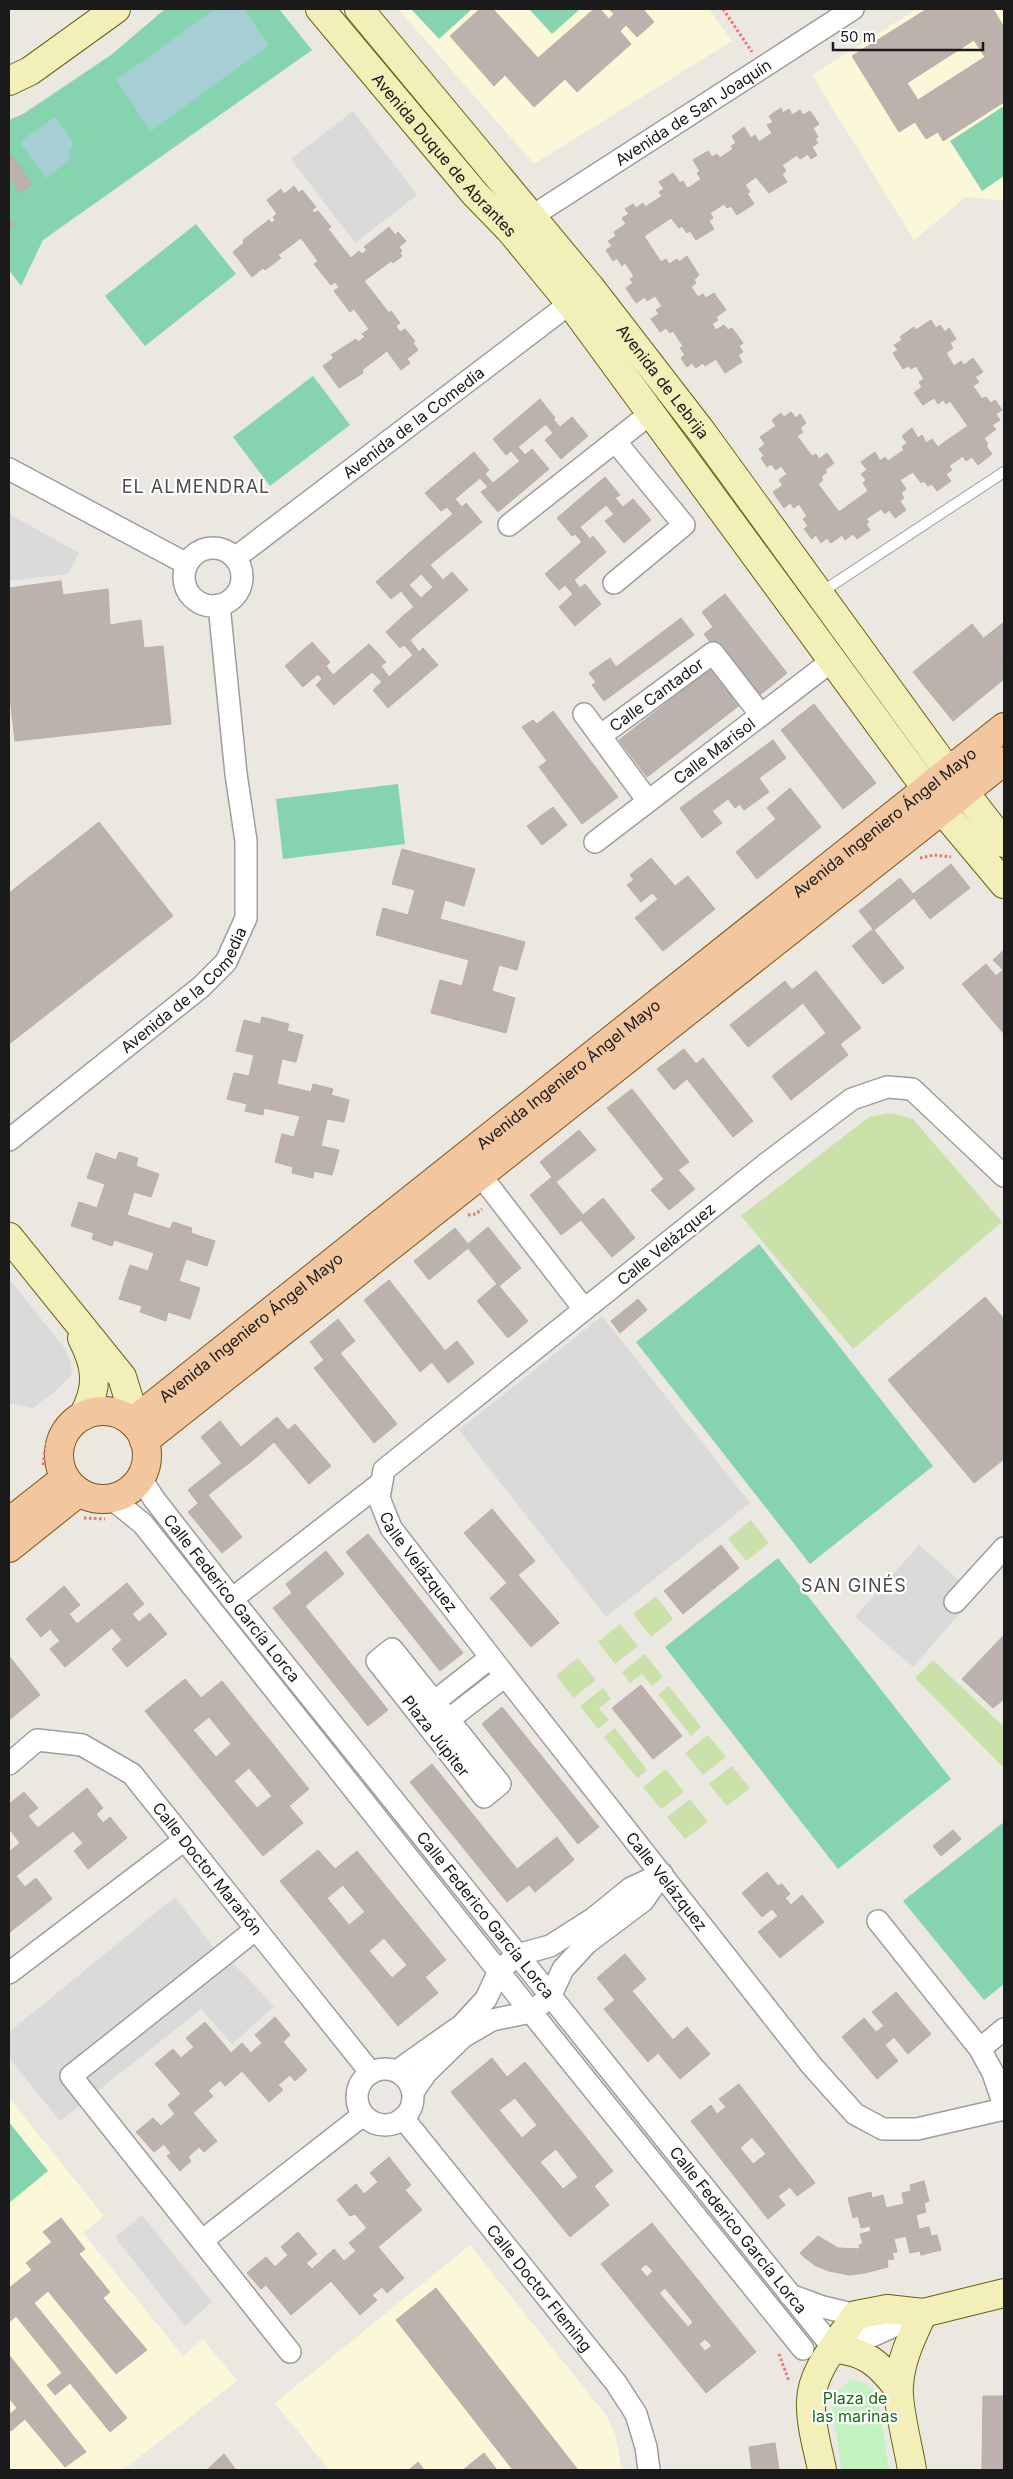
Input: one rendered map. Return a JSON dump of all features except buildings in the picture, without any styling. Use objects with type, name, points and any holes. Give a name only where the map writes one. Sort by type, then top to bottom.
[{"type":"main road","points":[[9,60],[90,9]]},
{"type":"main road","points":[[9,81],[30,71],[116,9]]},
{"type":"main road","name":"Avenida Duque de Abrantes","points":[[320,9],[474,194],[580,295]]},
{"type":"main road","name":"Avenida de Lebrija","points":[[359,9],[533,216],[651,413],[942,810],[1004,884]]},
{"type":"main road","name":"Avenida de Lebrija","points":[[580,295],[702,432],[964,793],[1004,844]]},
{"type":"main road","name":"Avenida Ingeniero Ángel Mayo","points":[[138,1432],[473,1166],[927,788],[1004,727]]},
{"type":"main road","name":"Avenida Ingeniero Ángel Mayo","points":[[138,1432],[163,1398],[473,1166],[1004,761]]},
{"type":"main road","points":[[9,1237],[122,1377],[140,1394],[150,1398],[163,1398]]},
{"type":"main road","points":[[64,1306],[84,1341],[96,1370],[92,1400],[74,1418],[69,1427],[61,1443],[60,1461],[72,1485],[95,1498],[112,1498],[128,1491],[140,1477],[146,1460],[122,1377]]},
{"type":"main road","points":[[74,1418],[106,1412],[122,1416],[138,1432]]},
{"type":"main road","points":[[9,1522],[41,1496],[72,1485]]},
{"type":"main road","points":[[9,1548],[72,1485]]},
{"type":"main road","points":[[822,2470],[811,2402],[814,2384],[856,2315],[887,2309],[923,2313],[1004,2293]]},
{"type":"main road","points":[[912,2470],[898,2388],[910,2342],[923,2313]]},
{"type":"main road","points":[[834,2349],[851,2350],[869,2358],[898,2388]]},
{"type":"street","name":"Avenida de San Joaquín","points":[[510,230],[853,9]]},
{"type":"street","name":"Avenida de la Comedia","points":[[235,558],[580,295]]},
{"type":"street","points":[[509,525],[651,413]]},
{"type":"street","points":[[614,583],[684,525],[615,441]]},
{"type":"street","points":[[9,469],[187,564]]},
{"type":"street","points":[[210,548],[220,549],[235,558],[240,567],[241,586],[232,599],[218,604],[205,604],[193,599],[184,582],[187,564],[201,551],[210,548]]},
{"type":"street","name":"Avenida de la Comedia","points":[[9,1140],[202,987],[226,962],[246,918],[246,841],[236,774],[218,604]]},
{"type":"street","name":"Calle Cantador","points":[[600,736],[712,653],[761,715]]},
{"type":"street","name":"Calle Marisol","points":[[595,842],[833,660]]},
{"type":"street","points":[[584,714],[648,801]]},
{"type":"street","name":"Calle Velázquez","points":[[1004,1176],[912,1089],[887,1087],[852,1099],[584,1309],[384,1470],[379,1498],[391,1528],[490,1658],[812,2066],[855,2114],[883,2128],[917,2129],[1004,2109]]},
{"type":"street","points":[[473,1166],[584,1309]]},
{"type":"street","name":"Calle Federico García Lorca","points":[[140,1477],[154,1499],[232,1599],[834,2349]]},
{"type":"street","points":[[232,1599],[381,1484]]},
{"type":"street","name":"Calle Federico García Lorca","points":[[112,1498],[143,1524],[531,2012],[803,2349]]},
{"type":"street","points":[[955,1602],[1004,1548]]},
{"type":"street","name":"Plaza Júpiter","points":[[392,1649],[434,1702],[500,1784],[484,1797],[377,1661],[392,1649]]},
{"type":"street","name":"Plaza Júpiter","points":[[434,1702],[490,1658]]},
{"type":"street","name":"Plaza Júpiter","points":[[448,1720],[505,1676]]},
{"type":"street","name":"Calle Doctor Marañón","points":[[9,1764],[37,1740],[82,1746],[132,1774],[371,2073]]},
{"type":"street","points":[[9,1973],[183,1840]]},
{"type":"street","points":[[397,2071],[462,2025],[486,1999],[499,1971],[517,1955],[550,1946],[594,1918],[630,1888],[662,1874]]},
{"type":"street","points":[[413,2092],[404,2076],[397,2071],[379,2069],[363,2079],[357,2097],[363,2115],[379,2124],[388,2125],[403,2118],[410,2109],[413,2092],[426,2072],[463,2037],[492,2020],[531,2012],[550,1996],[563,1969],[587,1942],[643,1901],[662,1874]]},
{"type":"street","points":[[878,1921],[980,2049],[993,2073],[1004,2105]]},
{"type":"street","points":[[255,1930],[71,2076],[290,2352]]},
{"type":"street","points":[[980,2049],[1004,2029]]},
{"type":"street","points":[[203,2240],[363,2115]]},
{"type":"street","name":"Calle Doctor Fleming","points":[[403,2118],[616,2383],[636,2414],[646,2447],[649,2470]]},
{"type":"street","points":[[790,2295],[823,2308],[856,2315]]},
{"type":"street","points":[[811,2402],[803,2349],[834,2349],[872,2336],[923,2313]]},
{"type":"lane","points":[[820,594],[1004,472]]},
{"type":"path","points":[[723,9],[762,66]]},
{"type":"path","points":[[41,1496],[33,1486],[42,1469],[43,1452],[50,1436],[74,1418]]},
{"type":"shaded area","points":[[398,9],[709,9],[732,41],[534,164]]},
{"type":"shaded area","points":[[917,9],[1004,9],[1004,201],[966,197],[914,240],[812,75]]},
{"type":"shaded area","points":[[353,111],[417,195],[355,243],[291,159]]},
{"type":"shaded area","points":[[9,514],[79,553],[68,574],[9,581]]},
{"type":"shaded area","points":[[9,1279],[64,1347],[70,1360],[72,1375],[57,1390],[33,1408],[9,1403]]},
{"type":"shaded area","points":[[602,1316],[750,1503],[606,1617],[459,1430]]},
{"type":"shaded area","points":[[919,1545],[976,1595],[913,1667],[855,1617]]},
{"type":"shaded area","points":[[175,1897],[212,1946],[243,1973],[274,2007],[232,2044],[201,2009],[60,2121],[9,2058],[9,2032]]},
{"type":"shaded area","points":[[9,2098],[104,2216],[83,2233],[183,2356],[203,2339],[237,2381],[123,2470],[9,2470]]},
{"type":"shaded area","points":[[142,2215],[212,2302],[185,2326],[115,2237]]},
{"type":"shaded area","points":[[470,2245],[606,2415],[615,2433],[622,2470],[329,2470],[275,2403]]},
{"type":"green space","points":[[165,9],[279,9],[312,50],[43,240],[21,286],[9,270],[9,120],[23,114],[111,55]]},
{"type":"green space","points":[[411,9],[472,9],[439,39]]},
{"type":"green space","points":[[529,9],[580,9],[552,34]]},
{"type":"green space","points":[[1004,106],[1004,176],[982,191],[950,141]]},
{"type":"green space","points":[[196,224],[236,274],[145,346],[105,296]]},
{"type":"green space","points":[[313,376],[350,425],[270,486],[233,437]]},
{"type":"green space","points":[[398,784],[405,844],[283,859],[276,799]]},
{"type":"green space","points":[[891,1113],[913,1119],[1002,1222],[853,1349],[741,1216],[869,1117]]},
{"type":"green space","points":[[759,1244],[933,1466],[810,1564],[636,1342]]},
{"type":"green space","points":[[751,1520],[769,1543],[746,1561],[728,1539]]},
{"type":"green space","points":[[778,1558],[951,1779],[838,1869],[665,1647]]},
{"type":"green space","points":[[656,1596],[673,1619],[651,1637],[633,1614]]},
{"type":"green space","points":[[620,1624],[638,1646],[615,1664],[598,1642]]},
{"type":"green space","points":[[645,1654],[663,1677],[652,1686],[642,1674],[630,1683],[622,1672]]},
{"type":"green space","points":[[578,1658],[596,1680],[573,1698],[556,1675]]},
{"type":"green space","points":[[933,1660],[1004,1727],[1004,1768],[915,1678]]},
{"type":"green space","points":[[669,1686],[701,1727],[691,1736],[658,1694]]},
{"type":"green space","points":[[603,1688],[611,1699],[599,1708],[609,1720],[598,1729],[580,1706]]},
{"type":"green space","points":[[615,1728],[647,1770],[637,1778],[604,1737]]},
{"type":"green space","points":[[708,1735],[726,1757],[703,1775],[685,1753]]},
{"type":"green space","points":[[732,1766],[750,1788],[727,1806],[709,1784]]},
{"type":"green space","points":[[666,1769],[684,1792],[661,1809],[643,1787]]},
{"type":"green space","points":[[690,1799],[708,1822],[685,1839],[667,1817]]},
{"type":"green space","points":[[1004,1822],[1004,1984],[984,2000],[903,1901]]},
{"type":"green space","points":[[9,2122],[48,2171],[9,2203]]},
{"type":"green space","name":"Plaza de las marinas","points":[[851,2380],[868,2385],[878,2398],[889,2470],[842,2470],[832,2407],[837,2391]]},
{"type":"water","points":[[215,9],[244,9],[269,45],[151,131],[116,80]]},
{"type":"water","points":[[55,117],[74,144],[69,151],[71,159],[46,178],[20,142]]},
{"type":"district","name":"EL ALMENDRAL","points":[[196,486]]},
{"type":"district","name":"SAN GINÉS","points":[[854,1585]]}]
